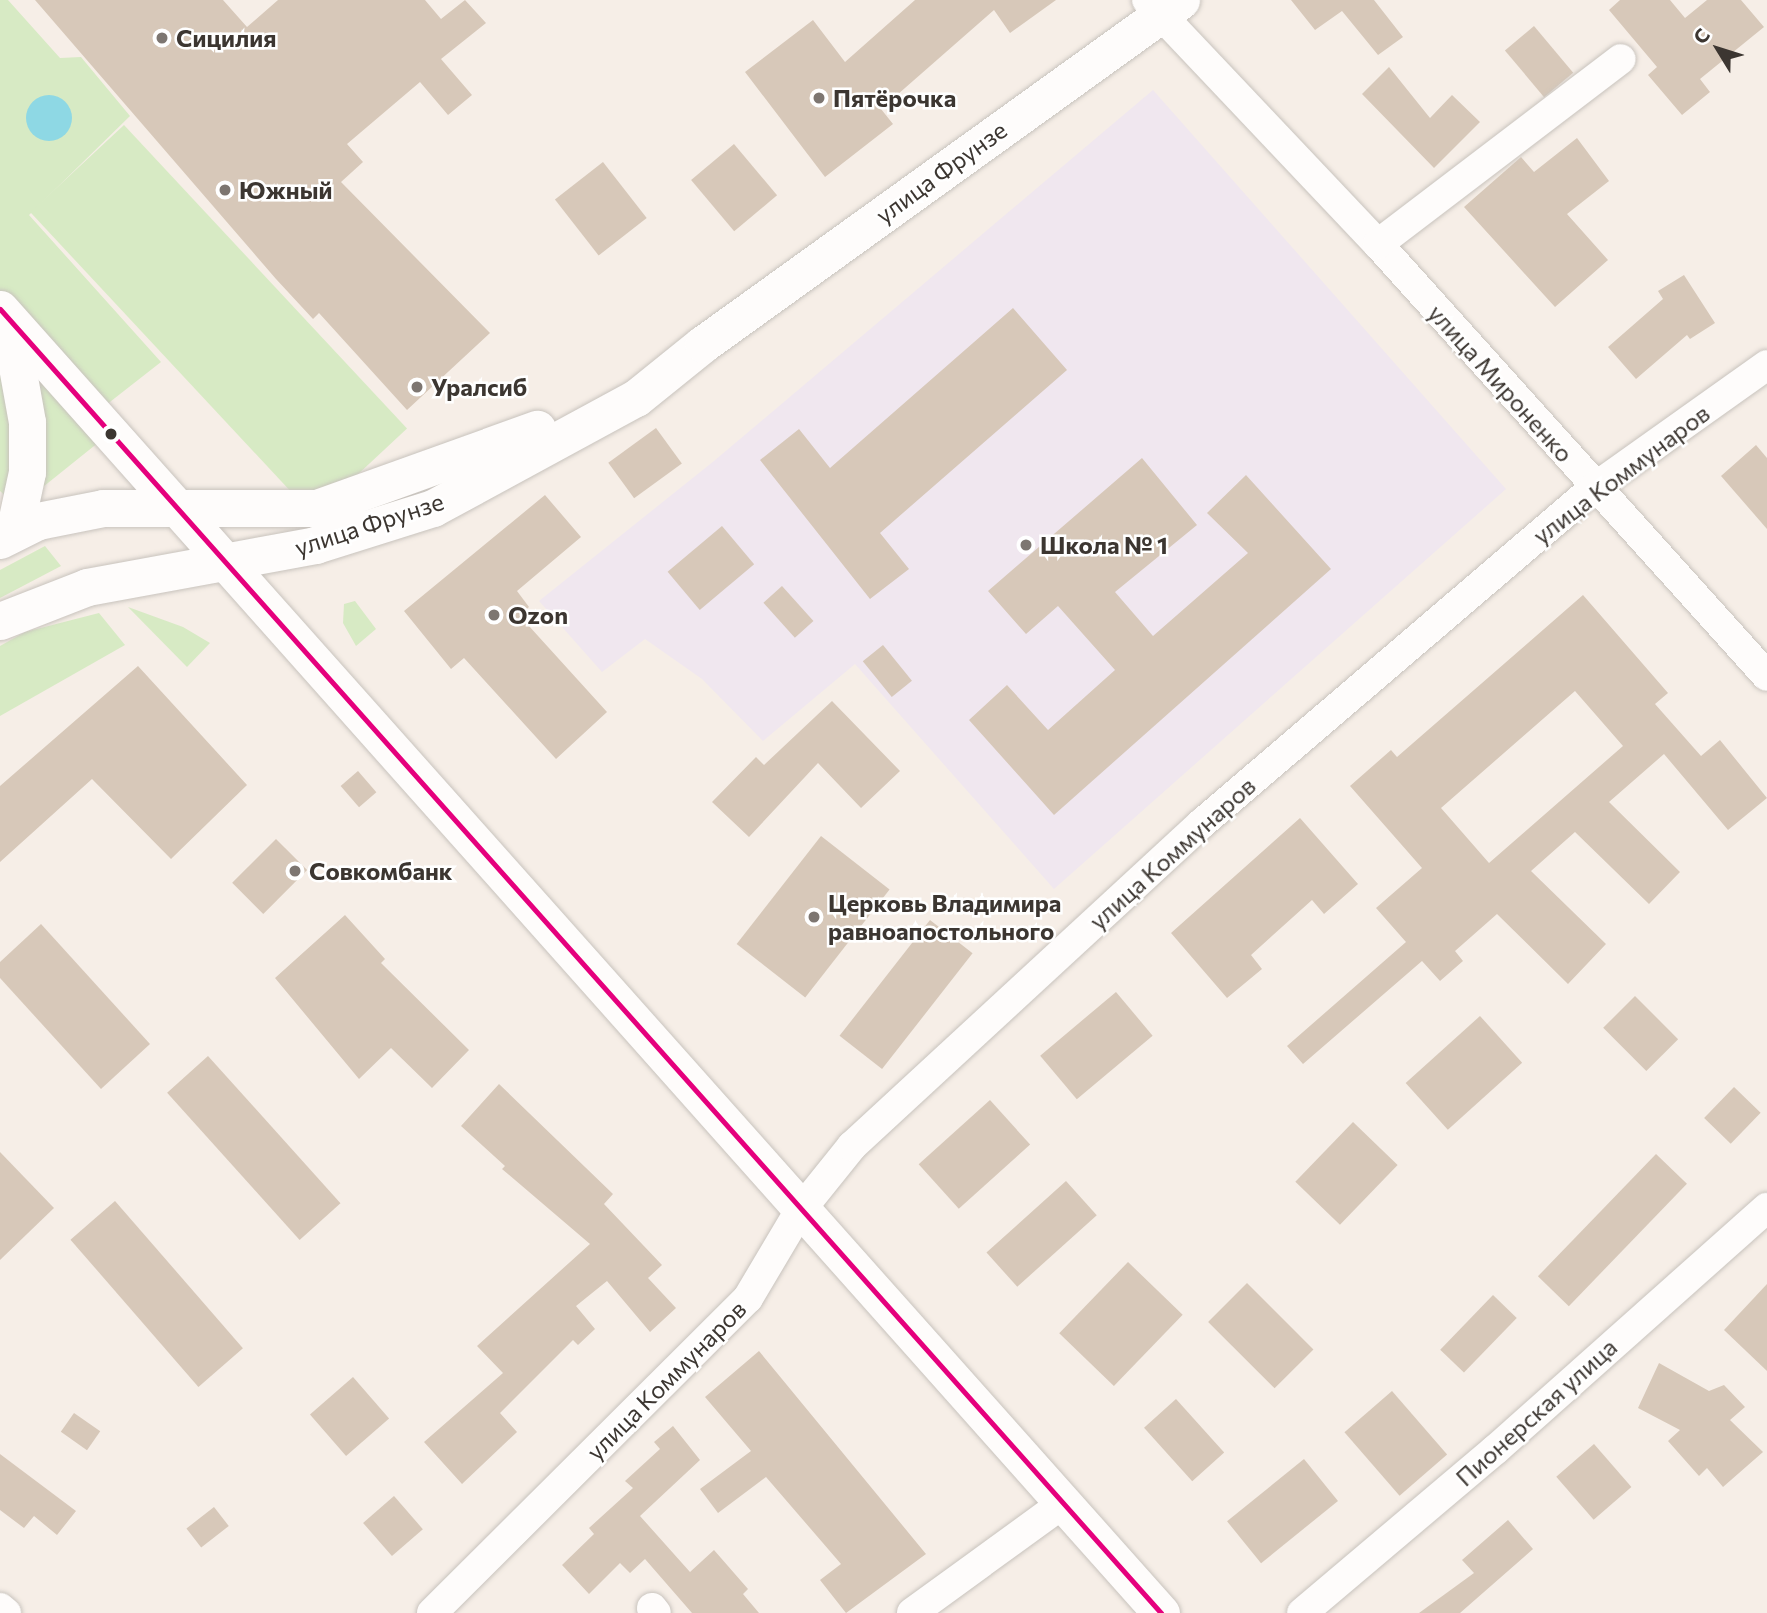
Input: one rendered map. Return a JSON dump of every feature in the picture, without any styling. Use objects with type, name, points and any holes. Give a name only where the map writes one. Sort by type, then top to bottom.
[{"type":"main road","name":"улица Фрунзе","points":[[0,621],[88,587],[341,538],[433,508],[636,398],[703,344],[1163,5]]},
{"type":"main road","points":[[4,313],[183,511],[799,1212],[1161,1613]]},
{"type":"main road","points":[[4,313],[27,422],[27,472],[7,536]]},
{"type":"main road","name":"улица Фрунзе","points":[[7,536],[103,508],[183,511],[317,508],[513,440],[703,344]]},
{"type":"street","name":"улица Мироненко","points":[[1163,5],[1594,488],[1767,676]]},
{"type":"street","points":[[1378,244],[1621,60]]},
{"type":"street","name":"улица Коммунаров","points":[[432,1613],[748,1298],[799,1212],[852,1146],[1201,824],[1594,488],[1767,365]]},
{"type":"street","name":"Пионерская улица","points":[[1302,1613],[1495,1450],[1767,1208]]},
{"type":"street","points":[[912,1613],[1062,1504]]},
{"type":"street","points":[[0,1608],[6,1613]]},
{"type":"shaded area","name":"Школа № 1","points":[[1153,90],[1506,489],[1054,889],[855,664],[763,741],[702,679],[645,639],[602,672],[539,601],[714,461]]},
{"type":"green space","points":[[0,0],[8,0],[60,58],[81,57],[130,116],[29,215],[161,362],[83,423],[99,442],[18,507],[0,491]]},
{"type":"green space","points":[[124,125],[407,429],[313,516],[30,212]]},
{"type":"green space","points":[[45,546],[61,566],[0,598],[0,570]]},
{"type":"green space","points":[[355,601],[376,629],[356,646],[343,623],[344,604]]},
{"type":"green space","points":[[128,607],[183,627],[210,643],[187,667]]},
{"type":"green space","points":[[99,613],[125,645],[0,716],[0,646],[25,632]]},
{"type":"water","points":[[49,95],[65,102],[72,118],[65,134],[49,141],[33,134],[26,118],[33,102]]},
{"type":"building","points":[[35,0],[223,0],[247,27],[278,0],[425,0],[441,19],[465,0],[486,23],[441,59],[472,95],[448,115],[420,82],[347,144],[363,162],[341,182],[490,333],[407,410],[319,313],[313,319],[276,279]]},
{"type":"building","points":[[915,0],[1056,0],[1010,33],[994,10],[881,109],[893,124],[825,177],[745,72],[813,20],[845,62]]},
{"type":"building","points":[[1291,0],[1374,0],[1403,37],[1378,55],[1342,11],[1315,30]]},
{"type":"building","points":[[1620,0],[1670,0],[1685,18],[1707,0],[1741,0],[1764,27],[1700,79],[1710,92],[1682,115],[1648,75],[1657,67],[1609,10]]},
{"type":"building","points":[[1534,26],[1573,73],[1544,97],[1505,50]]},
{"type":"building","points":[[1389,67],[1430,118],[1452,95],[1480,122],[1434,168],[1362,94]]},
{"type":"building","points":[[1577,138],[1609,181],[1567,214],[1608,260],[1555,307],[1464,207],[1521,157],[1534,172]]},
{"type":"building","points":[[734,144],[777,195],[734,231],[691,180]]},
{"type":"building","points":[[603,162],[647,218],[599,256],[555,200]]},
{"type":"building","points":[[1684,275],[1715,323],[1690,339],[1687,335],[1636,379],[1608,347],[1663,299],[1658,291]]},
{"type":"building","points":[[1013,308],[1067,370],[880,533],[909,569],[870,599],[760,460],[799,429],[830,468]]},
{"type":"building","points":[[656,428],[682,464],[634,498],[608,463]]},
{"type":"building","points":[[1756,445],[1767,458],[1767,529],[1721,476]]},
{"type":"building","points":[[1142,458],[1197,525],[1115,592],[1153,636],[1248,553],[1207,513],[1246,475],[1331,569],[1054,815],[969,720],[1007,685],[1048,730],[1115,670],[1058,606],[1026,634],[988,591]]},
{"type":"building","points":[[545,495],[581,537],[517,591],[529,607],[519,615],[607,712],[556,759],[464,658],[451,669],[404,611]]},
{"type":"building","points":[[722,526],[754,564],[700,610],[668,572]]},
{"type":"building","points":[[782,586],[813,621],[795,638],[763,603]]},
{"type":"building","points":[[1583,595],[1668,693],[1655,704],[1701,756],[1720,740],[1767,798],[1728,830],[1664,754],[1609,802],[1680,872],[1649,904],[1575,832],[1531,871],[1606,944],[1568,984],[1497,914],[1455,951],[1463,961],[1440,981],[1422,961],[1303,1064],[1287,1046],[1406,942],[1376,908],[1422,868],[1350,786],[1391,750],[1397,757]],"holes":[[[1575,691],[1623,746],[1489,863],[1441,808]]]},
{"type":"building","points":[[883,645],[912,681],[892,697],[863,661]]},
{"type":"building","points":[[138,666],[247,785],[171,859],[92,779],[0,862],[0,786]]},
{"type":"building","points":[[832,701],[900,771],[861,808],[818,763],[749,837],[712,802],[756,757],[764,765]]},
{"type":"building","points":[[358,771],[376,792],[359,807],[341,786]]},
{"type":"building","points":[[1300,818],[1358,884],[1324,914],[1312,900],[1251,955],[1262,969],[1227,998],[1171,933]]},
{"type":"building","name":"Церковь Владимира равноапостольного","points":[[821,836],[890,890],[805,998],[737,944]]},
{"type":"building","points":[[276,839],[307,870],[263,914],[232,883]]},
{"type":"building","points":[[345,915],[385,959],[381,963],[469,1050],[432,1088],[391,1048],[359,1079],[275,978]]},
{"type":"building","points":[[930,920],[973,953],[882,1069],[839,1036]]},
{"type":"building","points":[[41,924],[150,1044],[101,1089],[0,978],[0,962]]},
{"type":"building","points":[[1116,992],[1153,1036],[1077,1099],[1040,1056]]},
{"type":"building","points":[[1635,996],[1678,1039],[1646,1071],[1603,1028]]},
{"type":"building","points":[[1480,1016],[1522,1063],[1448,1130],[1406,1083]]},
{"type":"building","points":[[208,1056],[340,1203],[300,1240],[167,1093]]},
{"type":"building","points":[[499,1084],[613,1194],[604,1204],[662,1265],[648,1278],[676,1308],[650,1332],[607,1281],[576,1306],[595,1329],[578,1345],[573,1340],[500,1413],[517,1432],[462,1484],[424,1442],[503,1373],[477,1346],[590,1244],[502,1169],[505,1166],[461,1126]]},
{"type":"building","points":[[1734,1087],[1761,1113],[1731,1144],[1704,1118]]},
{"type":"building","points":[[990,1100],[1030,1145],[959,1209],[919,1164]]},
{"type":"building","points":[[1353,1122],[1398,1165],[1340,1225],[1295,1182]]},
{"type":"building","points":[[0,1152],[54,1208],[0,1260]]},
{"type":"building","points":[[1656,1154],[1687,1184],[1569,1306],[1538,1276]]},
{"type":"building","points":[[1066,1181],[1097,1215],[1017,1287],[986,1253]]},
{"type":"building","points":[[115,1201],[243,1348],[198,1387],[70,1240]]},
{"type":"building","points":[[1128,1262],[1183,1315],[1114,1386],[1059,1333]]},
{"type":"building","points":[[1247,1283],[1313,1349],[1275,1388],[1208,1322]]},
{"type":"building","points":[[1767,1284],[1767,1371],[1724,1330]]},
{"type":"building","points":[[1493,1295],[1517,1318],[1464,1373],[1440,1350]]},
{"type":"building","points":[[759,1351],[926,1554],[846,1613],[820,1580],[841,1564],[766,1477],[718,1513],[700,1489],[751,1451],[705,1397]]},
{"type":"building","points":[[1659,1363],[1709,1391],[1724,1385],[1745,1407],[1730,1420],[1763,1452],[1723,1487],[1707,1468],[1699,1476],[1668,1441],[1680,1430],[1638,1408]]},
{"type":"building","points":[[353,1377],[389,1419],[346,1456],[310,1414]]},
{"type":"building","points":[[1392,1391],[1447,1454],[1400,1496],[1344,1432]]},
{"type":"building","points":[[1176,1399],[1224,1453],[1192,1481],[1144,1428]]},
{"type":"building","points":[[74,1413],[100,1431],[87,1450],[61,1432]]},
{"type":"building","points":[[673,1426],[700,1460],[640,1516],[690,1572],[714,1550],[748,1589],[743,1594],[759,1613],[692,1613],[645,1559],[630,1573],[620,1563],[589,1594],[562,1565],[594,1534],[589,1528],[633,1488],[625,1481],[660,1449],[654,1442]]},
{"type":"building","points":[[1594,1444],[1631,1487],[1594,1520],[1556,1477]]},
{"type":"building","points":[[0,1454],[76,1511],[57,1535],[34,1516],[24,1528],[0,1510]]},
{"type":"building","points":[[1304,1459],[1338,1501],[1261,1563],[1227,1521]]},
{"type":"building","points":[[394,1496],[423,1529],[392,1556],[363,1523]]},
{"type":"building","points":[[214,1507],[229,1526],[201,1547],[186,1529]]},
{"type":"building","points":[[1508,1520],[1533,1549],[1460,1613],[1419,1613],[1474,1573],[1462,1560]]},
{"type":"transit line","points":[[0,309],[1161,1613]]},
{"type":"place","name":"Сицилия","points":[[162,38]]},
{"type":"place","name":"Пятёрочка","points":[[819,98]]},
{"type":"place","name":"Южный","points":[[225,190]]},
{"type":"place","name":"Уралсиб","points":[[417,387]]},
{"type":"place","name":"Школа № 1","points":[[1026,545]]},
{"type":"place","name":"Ozon","points":[[494,615]]},
{"type":"place","name":"Совкомбанк","points":[[295,871]]},
{"type":"place","name":"Церковь Владимира равноапостольного","points":[[814,917]]}]
